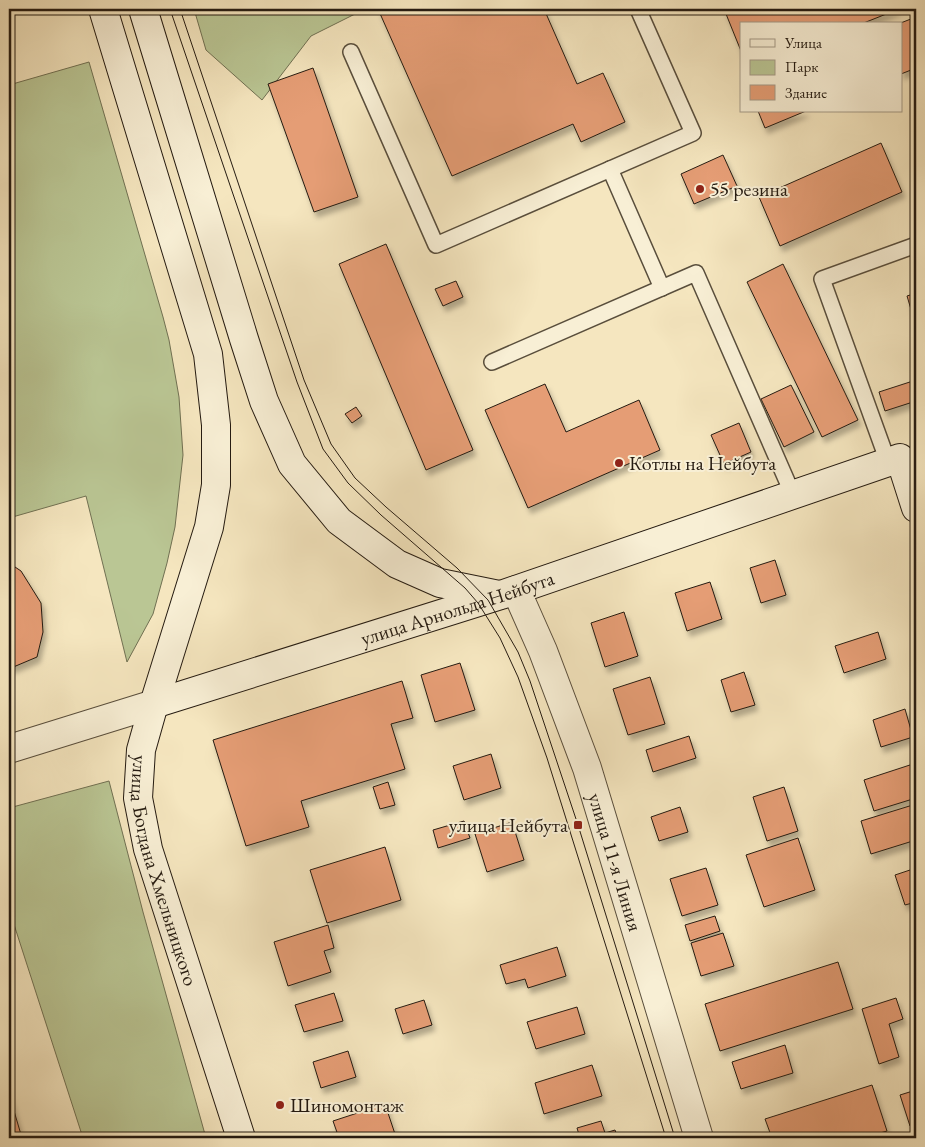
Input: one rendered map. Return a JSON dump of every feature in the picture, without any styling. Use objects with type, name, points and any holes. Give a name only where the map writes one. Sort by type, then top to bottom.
[{"type":"main road","name":"улица Богдана Хмельницкого","points":[[103,9],[208,354],[216,426],[216,485],[209,527],[141,750],[138,798],[148,849],[241,1138]]},
{"type":"main road","points":[[143,9],[264,402],[292,464],[339,521],[397,564],[440,583],[509,593]]},
{"type":"main road","points":[[894,460],[916,508]]},
{"type":"main road","name":"улица Арнольда Нейбута","points":[[9,749],[509,593],[894,460]]},
{"type":"main road","name":"улица 11-я Линия","points":[[509,593],[543,651],[587,768],[699,1138]]},
{"type":"lane","points":[[352,52],[436,245],[693,133],[638,9]]},
{"type":"lane","points":[[610,169],[662,288]]},
{"type":"lane","points":[[894,460],[822,279],[916,245]]},
{"type":"lane","points":[[492,362],[696,273],[793,495]]},
{"type":"green space","points":[[194,9],[365,9],[311,36],[262,100],[206,50]]},
{"type":"green space","points":[[89,62],[169,340],[179,397],[183,455],[175,527],[167,563],[153,614],[127,662],[86,496],[9,518],[9,85]]},
{"type":"green space","points":[[109,781],[143,912],[206,1138],[83,1138],[9,909],[9,808]]},
{"type":"building","points":[[378,9],[544,9],[577,84],[603,73],[625,122],[581,142],[573,124],[452,176]]},
{"type":"building","points":[[724,9],[899,9],[866,22],[740,22],[740,49]]},
{"type":"building","points":[[916,17],[916,68],[902,74],[902,22]]},
{"type":"building","points":[[313,68],[358,197],[314,212],[268,84]]},
{"type":"building","points":[[758,112],[804,112],[765,128]]},
{"type":"building","points":[[881,143],[902,192],[780,246],[759,197]]},
{"type":"building","points":[[723,155],[737,186],[694,204],[681,174]]},
{"type":"building","points":[[386,244],[473,450],[426,470],[339,264]]},
{"type":"building","points":[[783,264],[858,420],[822,437],[747,282]]},
{"type":"building","points":[[456,281],[463,297],[443,306],[435,289]]},
{"type":"building","points":[[916,293],[916,326],[907,296]]},
{"type":"building","points":[[916,380],[916,401],[885,411],[879,392]]},
{"type":"building","points":[[545,384],[566,432],[639,400],[660,450],[528,508],[485,410]]},
{"type":"building","points":[[791,385],[814,432],[784,447],[761,399]]},
{"type":"building","points":[[356,407],[362,416],[352,423],[345,414]]},
{"type":"building","points":[[739,423],[751,452],[724,464],[711,435]]},
{"type":"building","points":[[775,560],[786,595],[761,603],[750,568]]},
{"type":"building","points":[[9,563],[21,571],[41,603],[43,632],[37,657],[11,668],[9,662]]},
{"type":"building","points":[[710,582],[722,619],[687,631],[675,593]]},
{"type":"building","points":[[624,612],[638,656],[605,667],[591,623]]},
{"type":"building","points":[[878,632],[886,659],[844,673],[835,646]]},
{"type":"building","points":[[460,663],[475,710],[435,722],[421,675]]},
{"type":"building","points":[[744,672],[755,705],[731,712],[721,680]]},
{"type":"building","points":[[650,677],[665,724],[628,735],[613,689]]},
{"type":"building","points":[[402,681],[413,718],[391,724],[405,769],[301,801],[309,827],[246,846],[213,740]]},
{"type":"building","points":[[905,709],[913,737],[881,747],[873,720]]},
{"type":"building","points":[[689,736],[696,758],[653,772],[646,750]]},
{"type":"building","points":[[491,754],[501,788],[464,800],[453,766]]},
{"type":"building","points":[[916,763],[916,798],[874,811],[864,780]]},
{"type":"building","points":[[388,782],[395,805],[380,809],[373,787]]},
{"type":"building","points":[[784,787],[798,831],[767,841],[753,797]]},
{"type":"building","points":[[916,804],[916,840],[871,854],[861,821]]},
{"type":"building","points":[[680,807],[688,832],[659,841],[651,817]]},
{"type":"building","points":[[464,821],[470,838],[438,848],[433,830]]},
{"type":"building","points":[[512,822],[524,860],[487,872],[475,834]]},
{"type":"building","points":[[798,838],[815,890],[764,907],[746,855]]},
{"type":"building","points":[[385,847],[401,900],[327,923],[310,870]]},
{"type":"building","points":[[706,868],[718,905],[682,916],[670,879]]},
{"type":"building","points":[[916,868],[916,902],[905,905],[895,875]]},
{"type":"building","points":[[715,916],[720,931],[690,941],[685,925]]},
{"type":"building","points":[[328,925],[334,948],[324,951],[331,972],[288,986],[274,942]]},
{"type":"building","points":[[723,933],[734,966],[701,976],[691,943]]},
{"type":"building","points":[[557,947],[566,976],[528,988],[525,979],[506,984],[500,965]]},
{"type":"building","points":[[838,962],[853,1009],[720,1051],[705,1004]]},
{"type":"building","points":[[334,993],[343,1021],[304,1032],[295,1005]]},
{"type":"building","points":[[896,998],[903,1019],[889,1024],[899,1057],[879,1064],[862,1009]]},
{"type":"building","points":[[424,1000],[432,1025],[403,1034],[395,1009]]},
{"type":"building","points":[[577,1007],[585,1034],[536,1049],[527,1022]]},
{"type":"building","points":[[785,1045],[793,1073],[741,1089],[732,1062]]},
{"type":"building","points":[[348,1051],[356,1077],[321,1088],[313,1062]]},
{"type":"building","points":[[592,1065],[602,1096],[544,1114],[535,1083]]},
{"type":"building","points":[[872,1085],[887,1131],[863,1138],[772,1138],[765,1119]]},
{"type":"building","points":[[916,1090],[916,1124],[910,1126],[900,1095]]},
{"type":"building","points":[[9,1094],[22,1138],[9,1138]]},
{"type":"building","points":[[385,1104],[395,1134],[381,1138],[339,1138],[333,1121]]},
{"type":"building","points":[[601,1121],[605,1133],[615,1130],[618,1138],[580,1138],[577,1128]]},
{"type":"tram line","points":[[170,9],[297,382],[323,449],[348,483],[381,515],[465,588],[478,603],[500,638],[518,677],[547,758],[666,1138]]},
{"type":"tram line","points":[[180,9],[304,380],[331,444],[355,478],[457,568],[488,600],[518,652],[530,681],[578,825],[675,1138]]},
{"type":"place","name":"55 резина","points":[[700,189]]},
{"type":"place","name":"Котлы на Нейбута","points":[[619,463]]},
{"type":"place","name":"улица Нейбута","points":[[578,825]]},
{"type":"place","name":"Шиномонтаж","points":[[280,1105]]}]
